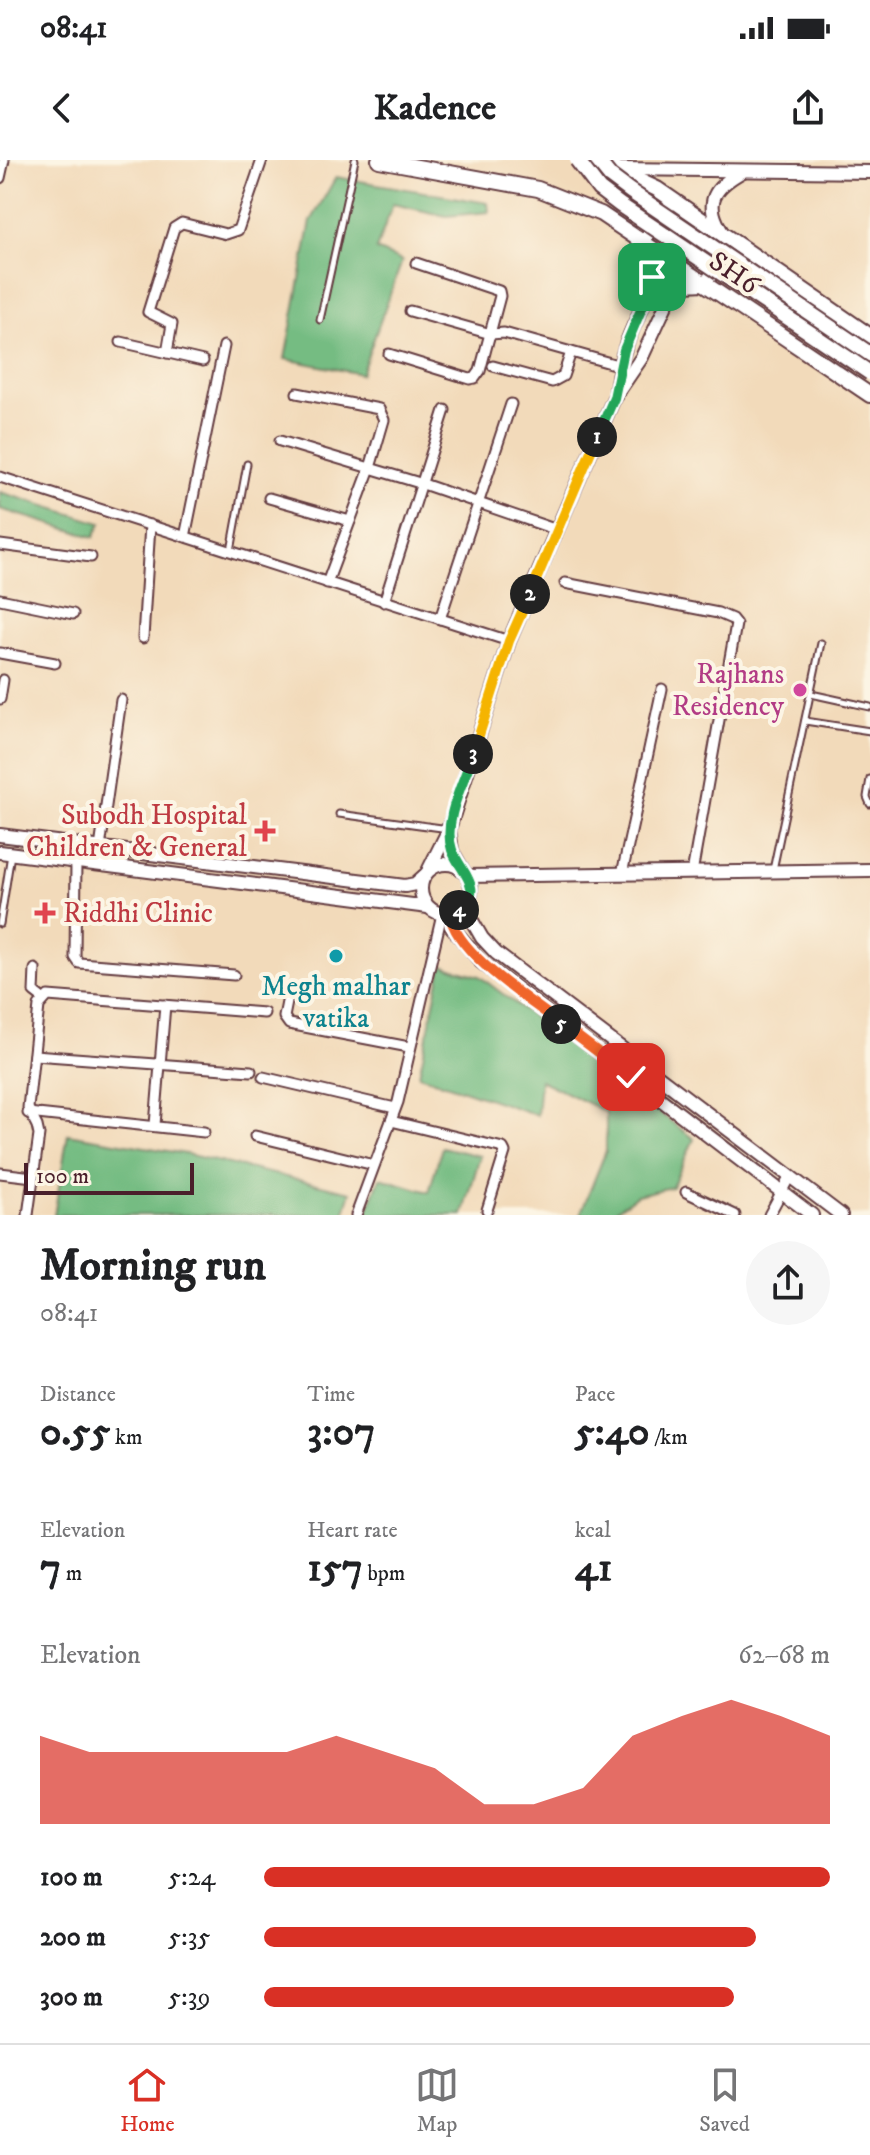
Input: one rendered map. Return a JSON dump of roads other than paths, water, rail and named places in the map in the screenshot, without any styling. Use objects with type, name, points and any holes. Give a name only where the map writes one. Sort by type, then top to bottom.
[{"type":"main road","name":"SH6","points":[[379,160],[538,189],[601,214],[870,395]]},
{"type":"main road","name":"SH6","points":[[574,160],[614,169],[673,200],[870,336]]},
{"type":"main road","points":[[574,160],[599,189],[620,205],[870,373]]},
{"type":"main road","points":[[597,160],[610,176],[870,354]]},
{"type":"street","points":[[0,178],[4,160]]},
{"type":"street","points":[[167,353],[172,324],[148,312],[174,228],[182,223],[226,234],[238,230],[262,160]]},
{"type":"street","points":[[614,169],[870,172]]},
{"type":"street","points":[[428,907],[421,893],[427,873],[449,829],[509,641],[614,398],[642,357],[673,290],[684,285],[705,284],[728,237],[713,217],[718,189],[746,170]]},
{"type":"street","points":[[614,398],[624,350],[652,277],[651,262],[643,242],[673,200]]},
{"type":"street","points":[[389,354],[470,379],[480,371],[491,334],[499,291],[416,263]]},
{"type":"street","points":[[410,311],[491,334],[504,333],[621,366]]},
{"type":"street","points":[[121,342],[203,361]]},
{"type":"street","points":[[185,537],[224,346]]},
{"type":"street","points":[[493,366],[552,382],[563,376],[571,352]]},
{"type":"street","points":[[297,393],[379,409],[384,420],[370,468],[327,583]]},
{"type":"street","points":[[440,619],[511,404]]},
{"type":"street","points":[[384,602],[445,410]]},
{"type":"street","points":[[280,441],[423,484],[557,530]]},
{"type":"street","points":[[0,477],[509,641]]},
{"type":"street","points":[[269,498],[350,521]]},
{"type":"street","points":[[143,638],[150,525]]},
{"type":"street","points":[[0,545],[91,557]]},
{"type":"street","points":[[565,583],[718,613],[736,624],[692,873]]},
{"type":"street","points":[[0,599],[73,614]]},
{"type":"street","points":[[0,653],[55,663]]},
{"type":"street","points":[[0,699],[3,680]]},
{"type":"street","points":[[622,874],[662,689]]},
{"type":"street","points":[[100,848],[121,700]]},
{"type":"street","points":[[449,829],[452,851],[471,884],[466,904],[482,938],[496,953],[841,1215]]},
{"type":"street","points":[[0,835],[405,886],[415,884],[446,863],[465,872],[502,876],[870,870]]},
{"type":"street","points":[[6,853],[428,907],[446,914],[451,926],[481,962],[812,1215]]},
{"type":"street","points":[[76,862],[75,957],[79,963],[234,975]]},
{"type":"street","points":[[356,1215],[395,1108],[446,914],[466,904],[484,886],[502,876]]},
{"type":"street","points":[[35,969],[34,992],[43,999]]},
{"type":"street","points":[[28,1215],[39,1135],[28,1113],[39,1006],[43,999],[48,996],[264,1013]]},
{"type":"street","points":[[288,997],[284,1017],[289,1024],[409,1047]]},
{"type":"street","points":[[155,1125],[165,1005]]},
{"type":"street","points":[[34,1055],[251,1071]]},
{"type":"street","points":[[263,1077],[395,1108]]},
{"type":"street","points":[[28,1113],[204,1132]]},
{"type":"street","points":[[391,1121],[503,1148],[505,1152],[487,1210]]},
{"type":"street","points":[[255,1136],[374,1165]]},
{"type":"street","points":[[0,1173],[33,1177]]},
{"type":"street","points":[[769,1215],[790,1176]]},
{"type":"street","points":[[686,1192],[735,1215]]},
{"type":"lane","points":[[320,320],[355,160]]},
{"type":"lane","points":[[231,552],[247,464]]},
{"type":"lane","points":[[773,871],[821,643]]},
{"type":"lane","points":[[811,694],[870,707]]},
{"type":"lane","points":[[805,721],[870,731]]},
{"type":"lane","points":[[870,779],[867,797],[870,804]]},
{"type":"lane","points":[[339,814],[449,829]]},
{"type":"lane","points":[[0,924],[6,853]]},
{"type":"place","name":"Rajhans Residency","points":[[800,690]]},
{"type":"place","name":"Subodh Hospital Children & General","points":[[265,831]]},
{"type":"place","name":"Riddhi Clinic","points":[[45,913]]},
{"type":"place","name":"Megh malhar vatika","points":[[336,956]]}]
